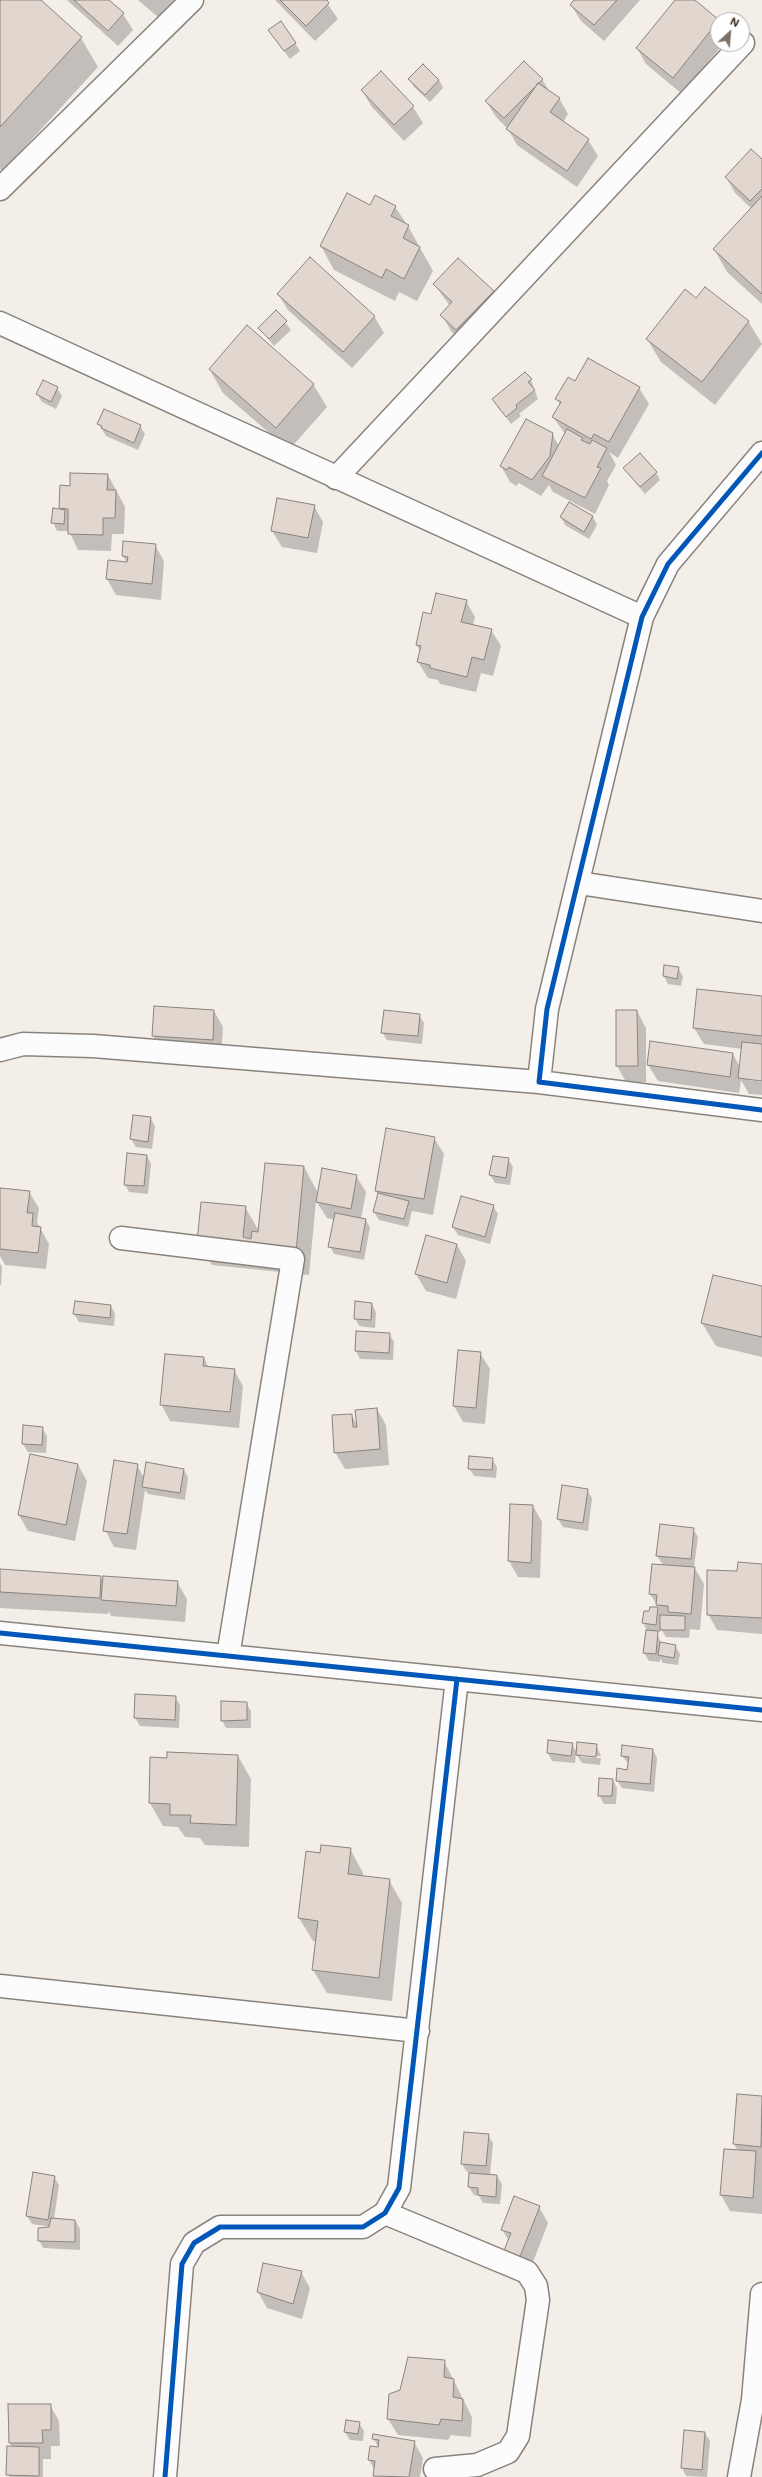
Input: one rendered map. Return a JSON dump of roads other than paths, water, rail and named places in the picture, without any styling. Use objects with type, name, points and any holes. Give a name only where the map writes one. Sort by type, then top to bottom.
[{"type":"street","points":[[0,189],[192,0]]},
{"type":"street","points":[[336,478],[735,52]]},
{"type":"street","points":[[0,323],[642,617]]},
{"type":"street","points":[[540,1082],[547,1009],[642,617],[668,564],[762,453]]},
{"type":"street","points":[[578,882],[762,911]]},
{"type":"street","points":[[0,1050],[23,1044],[93,1046],[540,1082],[762,1110]]},
{"type":"street","points":[[121,1238],[293,1259],[228,1656]]},
{"type":"street","points":[[0,1633],[762,1710]]},
{"type":"street","points":[[165,2477],[182,2264],[194,2242],[220,2227],[363,2227],[385,2213],[399,2188],[457,1679]]},
{"type":"street","points":[[0,1986],[418,2031]]},
{"type":"street","points":[[385,2213],[527,2272],[536,2286],[538,2300],[518,2436],[508,2452],[477,2465],[435,2469]]},
{"type":"street","points":[[739,2477],[758,2401],[762,2294]]}]
